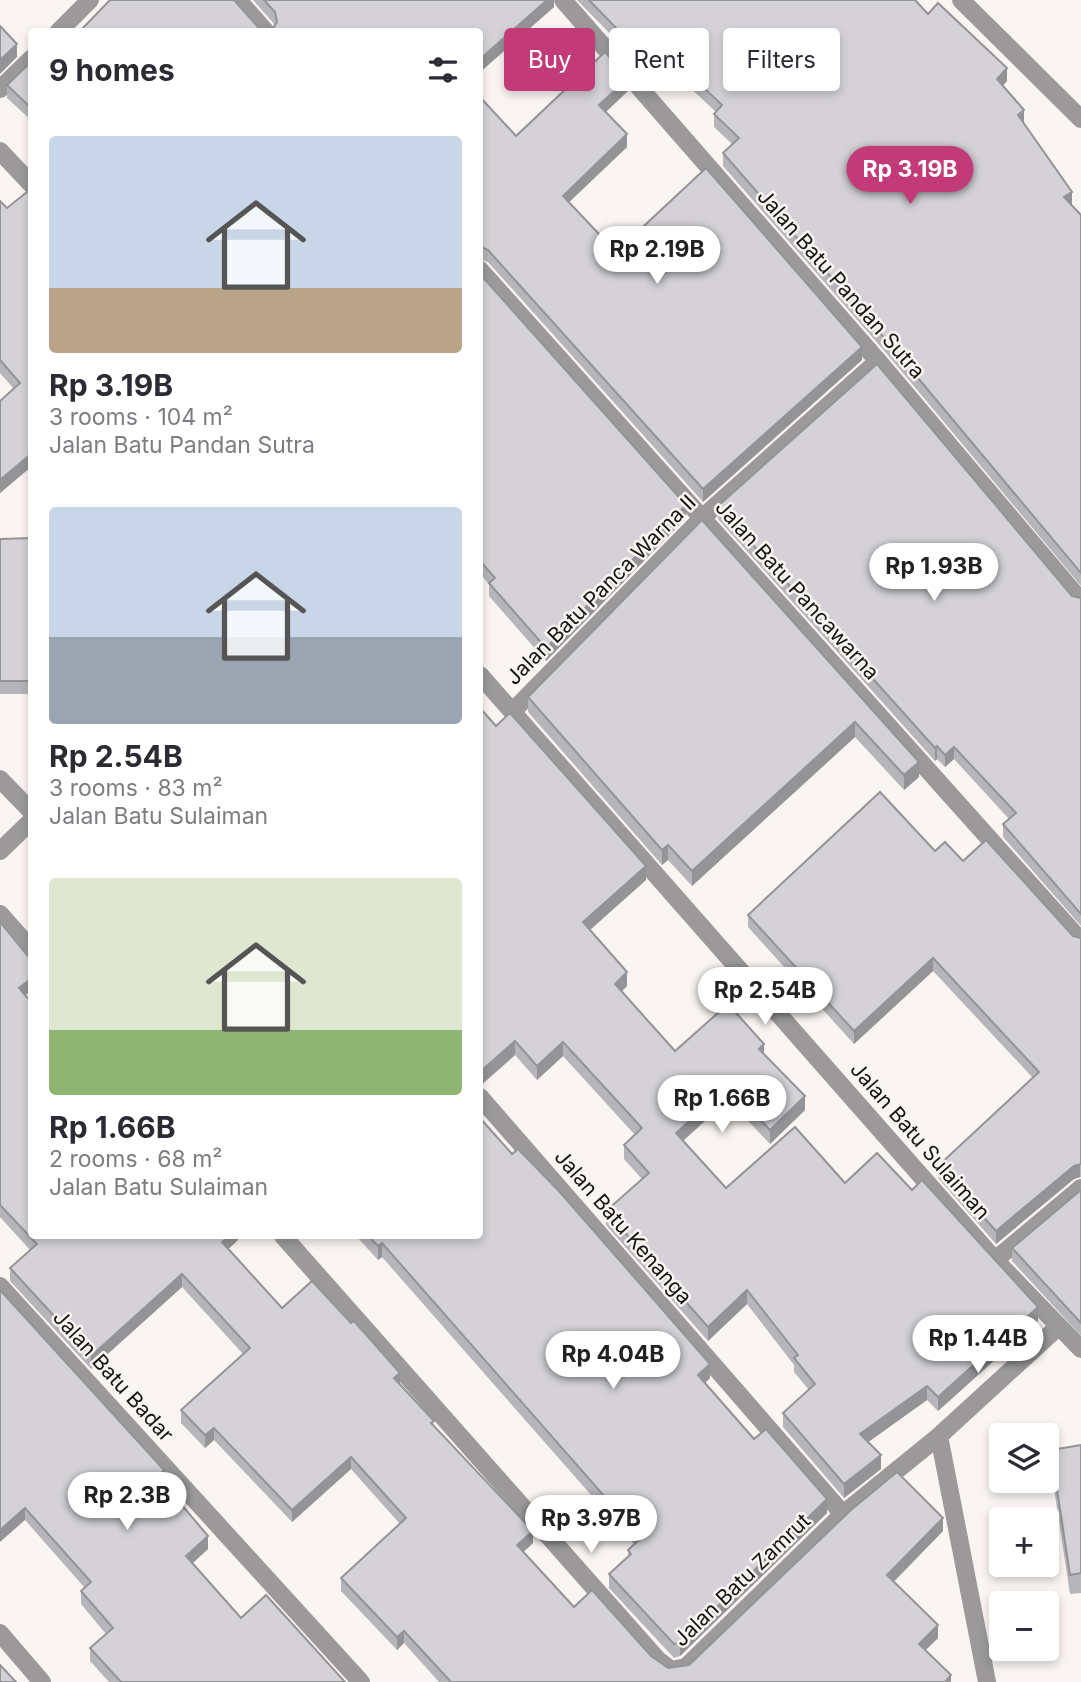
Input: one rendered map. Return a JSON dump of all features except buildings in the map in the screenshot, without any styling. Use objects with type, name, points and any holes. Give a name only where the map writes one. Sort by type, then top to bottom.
[{"type":"street","points":[[238,0],[263,28]]},
{"type":"street","name":"Jalan Batu Pandan Sutra","points":[[563,0],[878,361],[1081,601]]},
{"type":"street","points":[[961,0],[1081,119]]},
{"type":"street","points":[[61,28],[81,3]]},
{"type":"street","points":[[0,89],[28,62]]},
{"type":"street","points":[[0,151],[28,181]]},
{"type":"street","name":"Jalan Batu Pancawarna","points":[[483,273],[1081,942]]},
{"type":"street","name":"Jalan Batu Panca Warna II","points":[[513,711],[702,518],[878,361]]},
{"type":"street","name":"Jalan Batu Sulaiman","points":[[483,678],[995,1260],[1081,1349]]},
{"type":"street","points":[[0,779],[28,809]]},
{"type":"street","points":[[0,851],[28,824]]},
{"type":"street","points":[[0,914],[28,946]]},
{"type":"street","name":"Jalan Batu Kenanga","points":[[483,1100],[843,1514]]},
{"type":"street","points":[[995,1260],[1081,1188]]},
{"type":"street","name":"Jalan Batu Zamrut","points":[[286,1239],[649,1650],[671,1670],[686,1667],[843,1514],[939,1436],[1058,1327]]},
{"type":"street","name":"Jalan Batu Badar","points":[[0,1286],[361,1682]]},
{"type":"street","points":[[939,1436],[987,1682]]},
{"type":"street","points":[[0,1633],[42,1682]]}]
